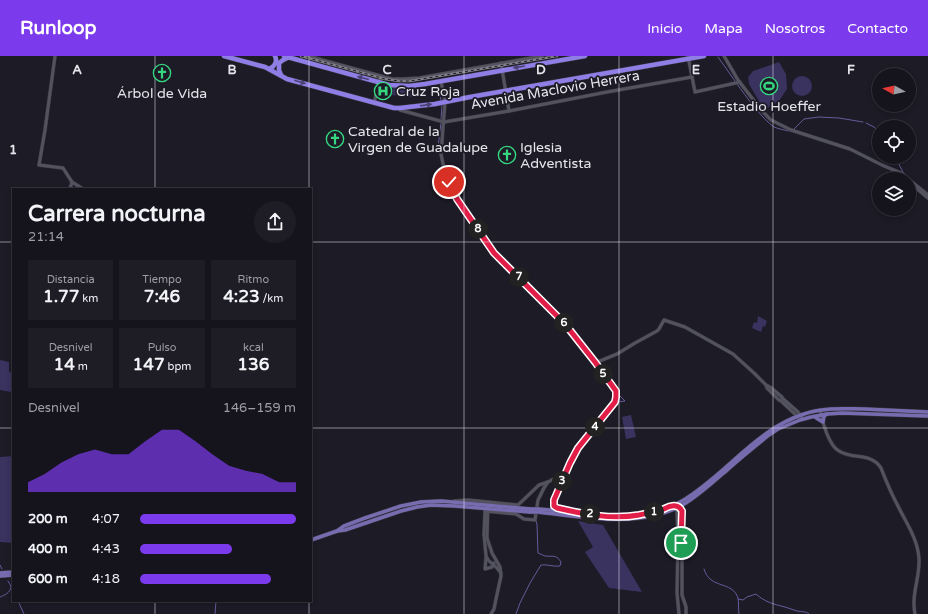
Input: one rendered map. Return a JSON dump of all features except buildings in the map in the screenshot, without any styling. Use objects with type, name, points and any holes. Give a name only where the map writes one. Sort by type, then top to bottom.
[{"type":"highway","points":[[224,56],[258,65],[300,82],[394,108],[409,108],[445,102],[689,57],[704,56]]},
{"type":"highway","points":[[275,56],[282,76]]},
{"type":"highway","points":[[269,69],[286,57],[389,85],[405,86],[425,84],[585,56]]},
{"type":"main road","points":[[337,531],[344,526],[401,506],[434,501],[487,506],[516,511],[530,510],[582,517],[622,520],[653,515],[679,507],[712,483],[769,435],[800,418],[805,413],[820,410],[855,409],[928,412]]},
{"type":"main road","points":[[538,511],[629,516],[665,509],[695,493],[767,432],[789,420],[842,413],[928,416]]},
{"type":"main road","points":[[812,417],[823,422],[824,416],[827,414]]},
{"type":"main road","points":[[566,472],[553,504],[557,508],[580,513]]},
{"type":"main road","points":[[679,507],[682,501]]},
{"type":"main road","points":[[312,540],[417,507],[438,505],[487,506]]},
{"type":"main road","points":[[673,506],[679,507]]},
{"type":"main road","points":[[0,573],[12,572]]},
{"type":"main road","points":[[0,576],[12,575]]},
{"type":"street","points":[[55,56],[39,164],[63,168],[72,182],[81,188]]},
{"type":"street","points":[[308,56],[399,80],[414,79],[542,56]]},
{"type":"street","points":[[724,56],[740,82],[766,116],[774,122],[850,149],[898,172]]},
{"type":"street","points":[[689,57],[695,92],[740,82]]},
{"type":"street","points":[[501,63],[509,110]]},
{"type":"street","points":[[374,102],[381,76]]},
{"type":"street","name":"Avenida Maclovio Herrera","points":[[400,110],[444,122],[692,77]]},
{"type":"street","points":[[441,81],[445,102],[441,154],[442,162],[457,199],[494,253],[565,324],[595,362],[616,393],[615,402],[578,448],[566,472],[540,485],[518,505],[487,506]]},
{"type":"street","points":[[70,188],[72,182]]},
{"type":"street","points":[[916,186],[928,198]]},
{"type":"street","points":[[916,187],[928,195]]},
{"type":"street","points":[[595,362],[617,354],[659,329],[664,320],[685,327],[733,354],[744,362],[766,385],[767,388],[781,399],[800,418]]},
{"type":"street","points":[[820,410],[831,443],[837,450],[846,454],[872,459],[881,468],[898,507],[914,537],[919,565],[914,598],[915,614]]},
{"type":"street","points":[[487,506],[516,511],[524,519],[535,520],[538,500],[548,482]]},
{"type":"street","points":[[487,506],[486,536],[491,551],[501,568],[500,586],[494,609],[491,614]]},
{"type":"street","points":[[487,506],[484,534],[486,552],[485,569],[494,565],[496,560]]},
{"type":"street","points":[[679,507],[682,595],[686,607],[686,614],[679,612],[677,593],[680,552]]},
{"type":"street","points":[[486,552],[491,551]]},
{"type":"street","points":[[486,556],[501,573]]},
{"type":"shaded area","name":"Estadio Hoeffer","points":[[779,62],[786,74],[787,89],[779,101],[764,110],[749,84],[748,77],[753,71]]},
{"type":"shaded area","points":[[802,76],[809,79],[812,86],[809,93],[802,96],[795,93],[792,86],[795,79]]},
{"type":"shaded area","points":[[393,88],[413,88],[412,97],[392,95]]},
{"type":"shaded area","points":[[758,316],[767,321],[761,332],[752,328],[754,322],[757,323]]},
{"type":"shaded area","points":[[0,360],[9,362],[9,372],[12,373],[12,388],[11,392],[0,390]]},
{"type":"shaded area","points":[[631,415],[636,437],[626,439],[622,417]]},
{"type":"shaded area","points":[[12,456],[12,543],[0,542],[0,457]]},
{"type":"shaded area","points":[[578,521],[603,525],[642,592],[609,588],[585,552],[593,547]]},
{"type":"waterway","points":[[718,57],[735,81]]},
{"type":"waterway","points":[[737,84],[754,107],[770,124],[774,127],[789,131]]},
{"type":"waterway","points":[[439,93],[441,100]]},
{"type":"waterway","points":[[441,120],[442,105]]},
{"type":"waterway","points":[[794,129],[804,119],[819,117],[839,118],[863,122]]},
{"type":"waterway","points":[[440,151],[438,147],[441,123]]},
{"type":"waterway","points":[[866,123],[872,126]]},
{"type":"waterway","points":[[899,164],[903,172]]},
{"type":"waterway","points":[[586,348],[598,365]]},
{"type":"waterway","points":[[614,406],[617,402],[625,401],[618,394]]},
{"type":"waterway","points":[[540,493],[544,485]]},
{"type":"waterway","points":[[516,614],[530,583],[541,565],[560,566],[561,562],[556,557],[545,556],[538,553],[536,521]]},
{"type":"waterway","points":[[0,565],[2,569]]},
{"type":"waterway","points":[[704,569],[707,576],[711,580],[726,586],[735,592],[738,598],[739,614]]},
{"type":"waterway","points":[[8,581],[12,588]]},
{"type":"waterway","points":[[0,597],[5,595],[11,587]]},
{"type":"waterway","points":[[738,599],[743,600],[756,594],[769,602],[809,614]]},
{"type":"waterway","points":[[18,602],[24,614]]},
{"type":"waterway","points":[[215,614],[216,602]]},
{"type":"railway","points":[[301,56],[385,79],[399,81],[410,81],[557,56]]},
{"type":"place","name":"Árbol de Vida","points":[[162,73]]},
{"type":"place","name":"Estadio Hoeffer","points":[[769,86]]},
{"type":"place","name":"Cruz Roja","points":[[383,91]]},
{"type":"place","name":"Catedral de la Virgen de Guadalupe","points":[[335,139]]},
{"type":"place","name":"Iglesia Adventista","points":[[507,155]]},
{"type":"route","points":[[449,182],[457,199],[494,253],[565,324],[616,391],[616,401],[578,448],[554,500],[554,506],[556,508],[580,513],[618,516],[629,516],[653,512],[673,506],[679,507],[682,511],[681,543]]}]
